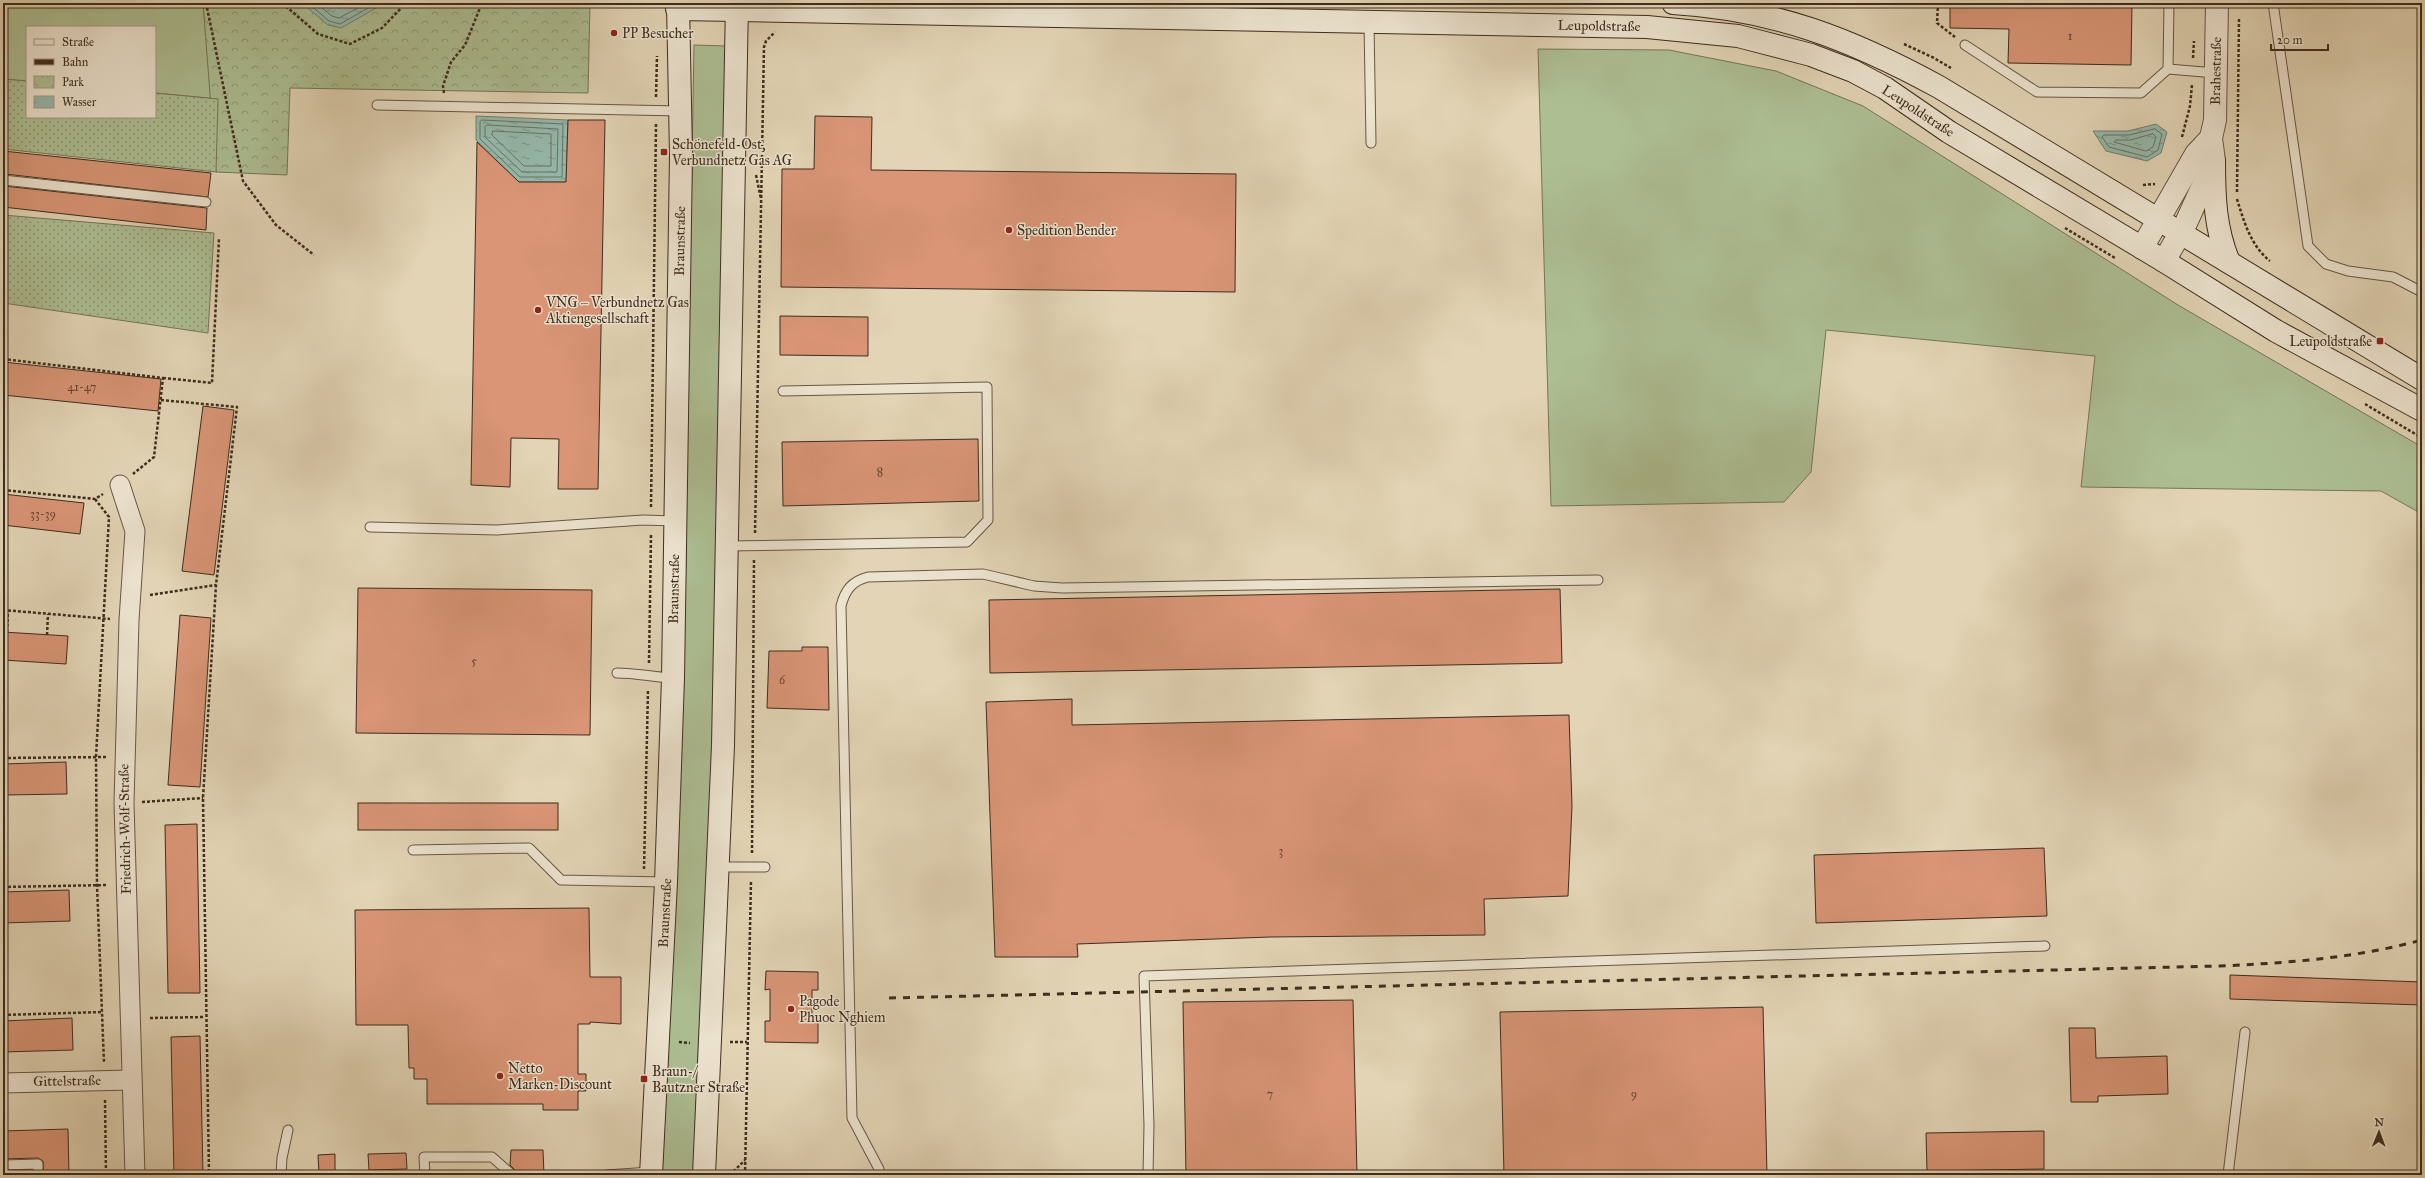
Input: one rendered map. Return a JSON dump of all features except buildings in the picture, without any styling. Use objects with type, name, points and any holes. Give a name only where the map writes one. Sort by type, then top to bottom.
[{"type":"main road","name":"Leupoldstraße","points":[[1673,3],[1715,6],[1774,17],[1834,36],[1889,60],[1939,87],[2422,379]]},
{"type":"main road","name":"Brahestraße","points":[[2217,3],[2215,120],[2211,138],[2218,225],[2221,244],[2229,262]]},
{"type":"main road","name":"Leupoldstraße","points":[[678,6],[737,6],[1369,22],[1647,27],[1708,32],[1776,45],[1854,71],[1885,88],[1949,132],[2164,261],[2276,331],[2422,410]]},
{"type":"main road","name":"Braunstraße","points":[[651,1173],[666,882],[673,678],[680,111],[678,6]]},
{"type":"main road","points":[[704,1175],[723,746],[737,6]]},
{"type":"main road","points":[[2142,248],[2196,154],[2211,138]]},
{"type":"main road","points":[[2164,261],[2181,233],[2214,161]]},
{"type":"street","name":"Friedrich-Wolf-Straße","points":[[120,485],[135,531],[129,620],[124,758],[125,885],[135,1175]]},
{"type":"street","name":"Gittelstraße","points":[[3,1083],[131,1080]]},
{"type":"lane","points":[[1965,45],[2037,92],[2141,93],[2168,69],[2169,3]]},
{"type":"lane","points":[[2273,3],[2308,246],[2326,264],[2348,271],[2393,277],[2422,292]]},
{"type":"lane","points":[[1369,22],[1371,143]]},
{"type":"lane","points":[[2168,69],[2216,73]]},
{"type":"lane","points":[[377,105],[680,111]]},
{"type":"lane","points":[[3,180],[206,202]]},
{"type":"lane","points":[[727,546],[967,542],[988,520],[987,387],[783,391]]},
{"type":"lane","points":[[370,526],[497,530],[651,521],[676,521]]},
{"type":"lane","points":[[879,1175],[879,1170],[852,1118],[841,606],[850,586],[859,579],[868,577],[984,574],[1034,586],[1062,588],[1598,580]]},
{"type":"lane","points":[[617,673],[639,673],[648,677],[673,678]]},
{"type":"lane","points":[[413,850],[529,848],[561,880],[666,882]]},
{"type":"lane","points":[[718,867],[765,868]]},
{"type":"lane","points":[[1148,1175],[1149,1125],[1144,976],[2045,946]]},
{"type":"lane","points":[[2228,1175],[2245,1032]]},
{"type":"lane","points":[[281,1175],[282,1158],[288,1130]]},
{"type":"lane","points":[[425,1175],[424,1157],[492,1157],[510,1173]]},
{"type":"lane","points":[[3,1165],[38,1164],[38,1175]]},
{"type":"lane","points":[[606,1175],[620,1173],[651,1173]]},
{"type":"path","points":[[206,3],[243,181],[276,225],[314,256]]},
{"type":"path","points":[[282,3],[318,34],[350,44],[382,28],[406,3]]},
{"type":"path","points":[[445,106],[443,86],[451,62],[465,45],[482,3]]},
{"type":"path","points":[[1938,3],[1937,23],[1965,45]]},
{"type":"path","points":[[2239,11],[2237,197],[2246,229],[2263,256],[2274,265]]},
{"type":"path","points":[[745,1175],[752,867],[755,546],[764,47],[766,41],[776,31]]},
{"type":"path","points":[[2182,138],[2190,106],[2194,34]]},
{"type":"path","points":[[644,882],[651,521],[657,53]]},
{"type":"path","points":[[2137,184],[2149,186],[2161,182]]},
{"type":"path","points":[[2058,224],[2119,260]]},
{"type":"path","points":[[3,359],[98,372],[212,383],[218,238]]},
{"type":"path","points":[[3,490],[95,499],[120,485],[154,457],[163,378]]},
{"type":"path","points":[[161,400],[237,408],[216,585],[203,798],[205,1017],[209,1175]]},
{"type":"path","points":[[2363,403],[2422,438]]},
{"type":"path","points":[[22,496],[23,492]]},
{"type":"path","points":[[61,500],[62,496]]},
{"type":"path","points":[[95,499],[109,517],[96,756],[97,885],[103,1012],[106,1175]]},
{"type":"path","points":[[131,598],[216,585]]},
{"type":"path","points":[[3,610],[129,620]]},
{"type":"path","points":[[7,632],[8,611]]},
{"type":"path","points":[[48,614],[48,635]]},
{"type":"path","points":[[3,758],[96,756],[124,758]]},
{"type":"path","points":[[124,803],[203,798]]},
{"type":"path","points":[[3,887],[125,885]]},
{"type":"path","points":[[3,1015],[103,1012]]},
{"type":"path","points":[[130,1019],[205,1017]]},
{"type":"path","points":[[728,1042],[747,1042]]},
{"type":"path","points":[[730,1175],[745,1160]]},
{"type":"green space","points":[[3,3],[203,3],[209,65],[218,99],[156,93],[156,26],[26,26],[26,81],[3,79]]},
{"type":"green space","points":[[203,3],[590,3],[588,93],[290,88],[287,175],[216,172]]},
{"type":"green space","points":[[694,45],[726,46],[714,715],[693,1175],[662,1175],[676,882],[686,522]]},
{"type":"green space","points":[[1538,49],[1669,50],[1776,71],[1863,106],[2178,305],[2422,447],[2422,514],[2381,491],[2081,487],[2095,356],[1826,330],[1811,472],[1784,502],[1551,506]]},
{"type":"green space","points":[[3,79],[26,81],[26,118],[156,118],[156,93],[218,99],[216,172],[3,149]]},
{"type":"green space","points":[[3,215],[214,233],[208,333],[3,303]]},
{"type":"water","points":[[302,3],[385,3],[341,28],[328,25]]},
{"type":"water","points":[[476,116],[568,120],[566,182],[519,182],[476,140]]},
{"type":"water","points":[[2156,124],[2167,132],[2161,153],[2147,161],[2106,151],[2093,131],[2128,131]]},
{"type":"railway","points":[[889,998],[2219,966],[2322,959],[2372,951],[2422,940]]},
{"type":"place","name":"PP Besucher","points":[[614,33]]},
{"type":"place","name":"Schönefeld-Ost, Verbundnetz Gas AG","points":[[664,152]]},
{"type":"place","name":"Spedition Bender","points":[[1009,230]]},
{"type":"place","name":"VNG – Verbundnetz Gas Aktiengesellschaft","points":[[538,310]]},
{"type":"place","name":"Leupoldstraße","points":[[2380,341]]},
{"type":"place","name":"Pagode Phuoc Nghiem","points":[[791,1009]]},
{"type":"place","name":"Netto Marken-Discount","points":[[500,1076]]},
{"type":"place","name":"Braun-/ Bautzner Straße","points":[[644,1079]]}]
